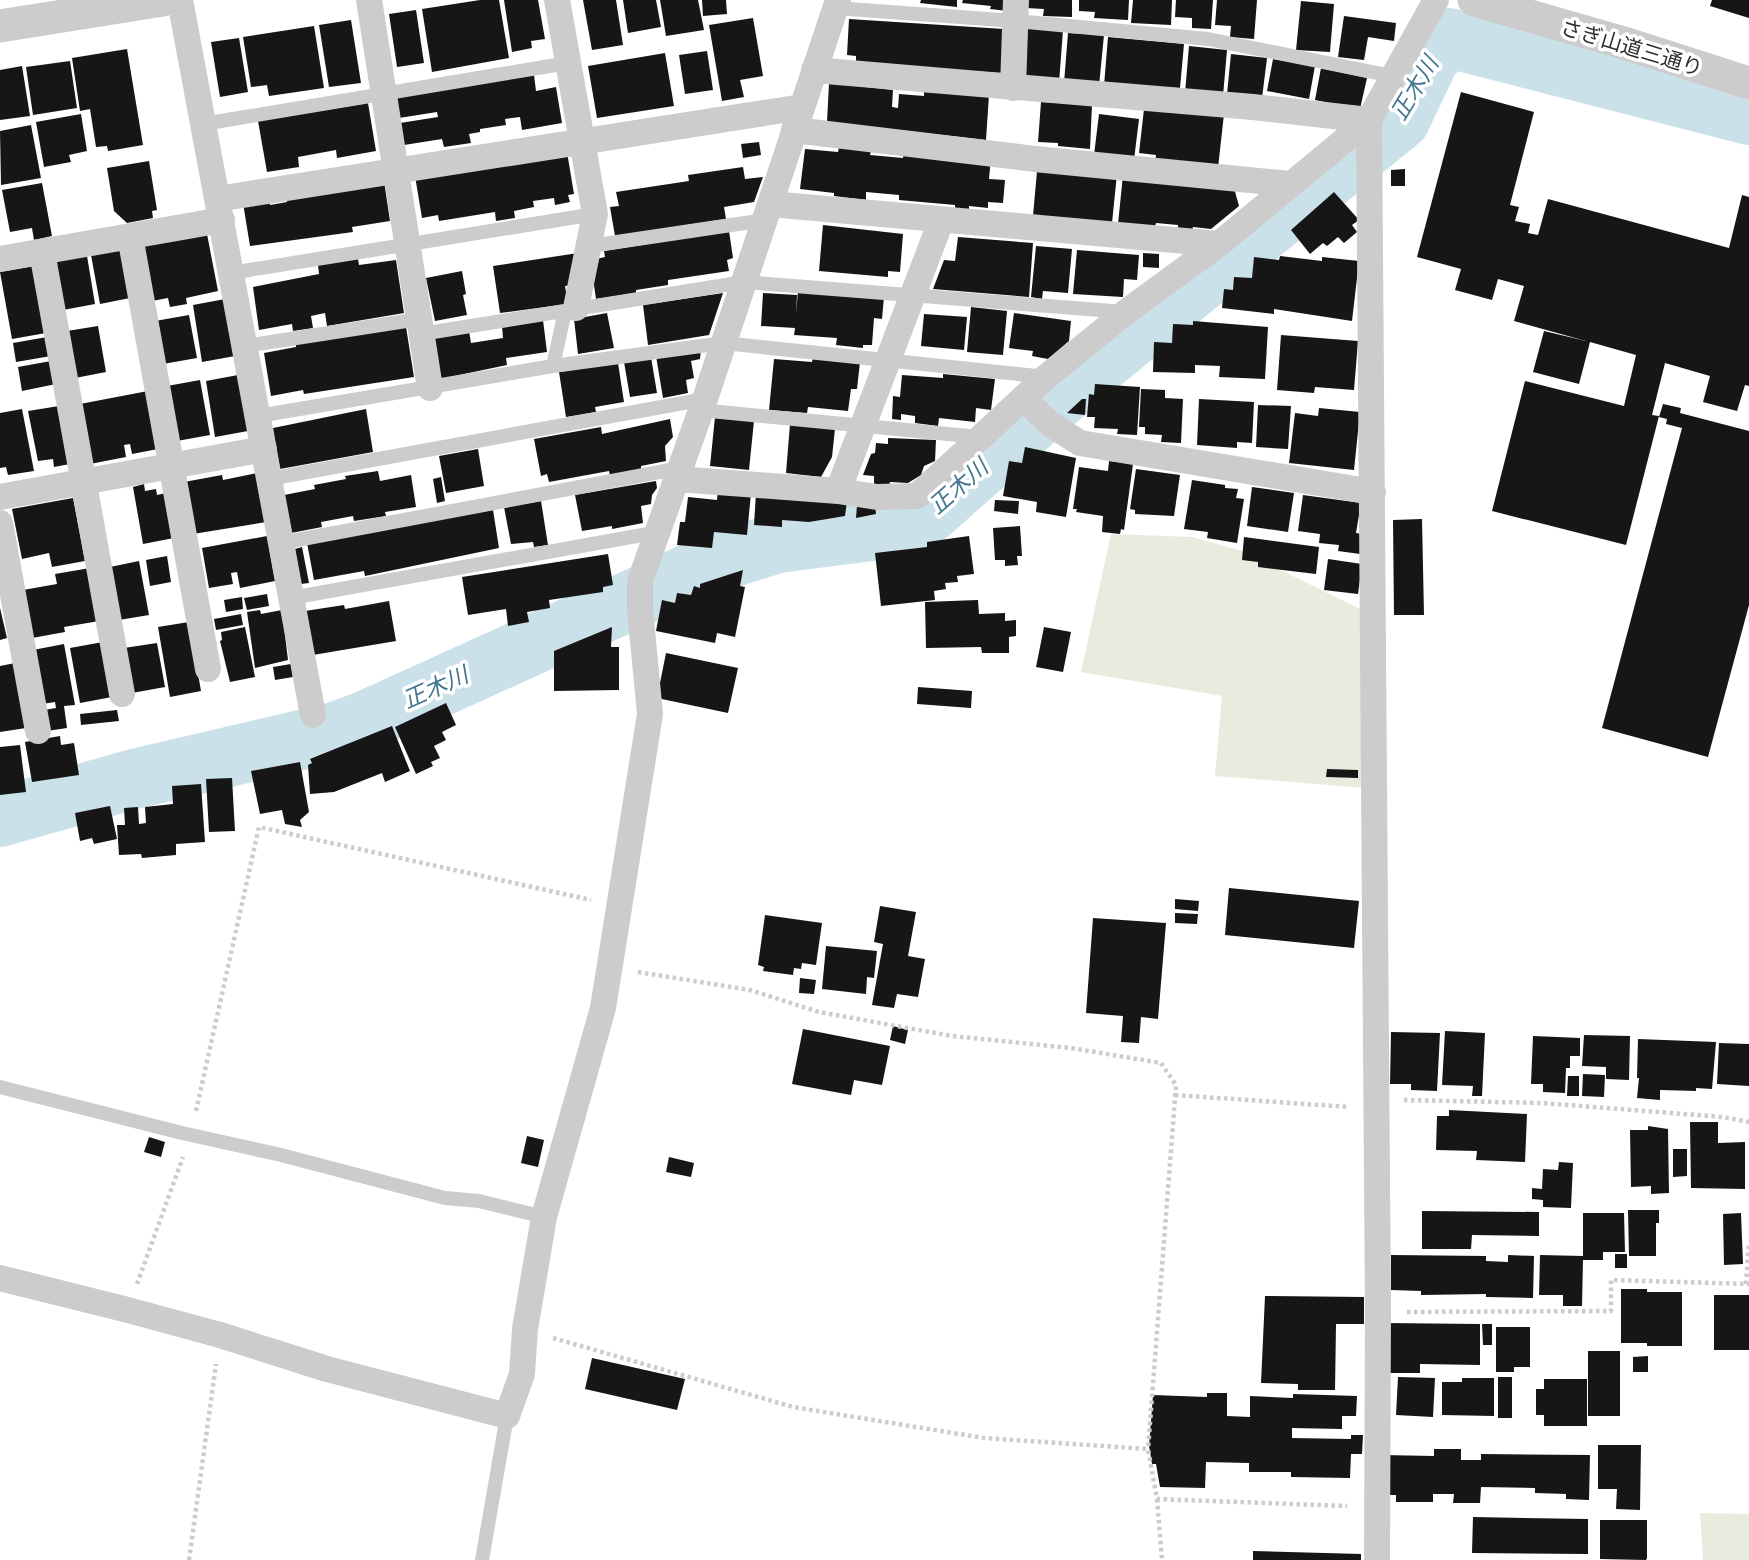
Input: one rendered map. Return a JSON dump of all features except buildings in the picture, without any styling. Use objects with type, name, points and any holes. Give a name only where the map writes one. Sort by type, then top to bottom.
[{"type":"street","points":[[0,26],[163,0]]},
{"type":"street","points":[[180,0],[313,715]]},
{"type":"street","points":[[369,0],[430,388]]},
{"type":"street","points":[[557,0],[595,215],[590,246],[571,310]]},
{"type":"street","points":[[1377,1560],[1377,1104],[1369,124],[1392,76],[1436,0]]},
{"type":"street","name":"さぎ山道三通り","points":[[1474,0],[1625,43],[1749,83]]},
{"type":"street","points":[[0,1278],[220,1335],[327,1370],[507,1416],[522,1374],[525,1329],[544,1217],[603,1008],[620,906],[650,714],[640,610],[640,581],[703,404],[836,4]]},
{"type":"street","points":[[1013,88],[1016,10]]},
{"type":"street","points":[[814,70],[1253,107],[1369,124]]},
{"type":"street","points":[[0,259],[130,236],[219,209],[396,170],[582,142],[798,119],[1035,159],[1290,184]]},
{"type":"street","points":[[679,473],[877,497],[917,496],[979,437],[1027,401],[1046,377],[1369,124]]},
{"type":"street","points":[[767,212],[941,220],[1219,244]]},
{"type":"street","points":[[838,491],[941,220]]},
{"type":"street","points":[[130,236],[208,669]]},
{"type":"street","points":[[42,252],[122,694]]},
{"type":"street","points":[[1027,401],[1050,424],[1080,443],[1373,492]]},
{"type":"street","points":[[0,497],[264,449]]},
{"type":"street","points":[[0,523],[38,731]]},
{"type":"lane","points":[[836,4],[1016,10],[1208,39],[1392,76]]},
{"type":"lane","points":[[203,124],[568,63]]},
{"type":"lane","points":[[590,246],[767,212]]},
{"type":"lane","points":[[231,273],[595,215]]},
{"type":"lane","points":[[245,346],[571,310],[744,282],[1126,312]]},
{"type":"lane","points":[[553,366],[571,310]]},
{"type":"lane","points":[[258,416],[553,366],[723,343],[1046,377]]},
{"type":"lane","points":[[270,480],[703,404],[863,426],[979,437]]},
{"type":"lane","points":[[281,543],[679,473]]},
{"type":"lane","points":[[291,598],[659,532]]},
{"type":"lane","points":[[0,1087],[190,1135],[281,1154],[445,1198],[479,1201],[544,1217]]},
{"type":"lane","points":[[481,1560],[507,1416]]},
{"type":"path","points":[[128,1310],[190,1135],[259,827],[620,906]]},
{"type":"path","points":[[610,967],[750,990],[819,1012],[952,1036],[1071,1048],[1161,1063],[1176,1085],[1148,1449],[1157,1499],[1162,1560]]},
{"type":"path","points":[[1175,1095],[1377,1104],[1542,1103],[1723,1117],[1749,1122]]},
{"type":"path","points":[[1378,1312],[1611,1311],[1611,1280],[1747,1284],[1749,1242]]},
{"type":"path","points":[[525,1329],[793,1407],[984,1438],[1148,1449]]},
{"type":"path","points":[[189,1560],[220,1335]]},
{"type":"path","points":[[1157,1499],[1377,1507]]},
{"type":"shaded area","points":[[1111,534],[1192,537],[1242,551],[1366,612],[1366,788],[1215,776],[1222,696],[1081,672]]},
{"type":"shaded area","points":[[1700,1513],[1749,1514],[1749,1560],[1703,1560]]},
{"type":"waterway","name":"正木川","points":[[0,817],[134,779],[335,732],[367,720],[713,563],[778,543],[879,530],[927,515],[1077,382],[1400,120],[1430,57],[1449,38],[1749,115]]}]
